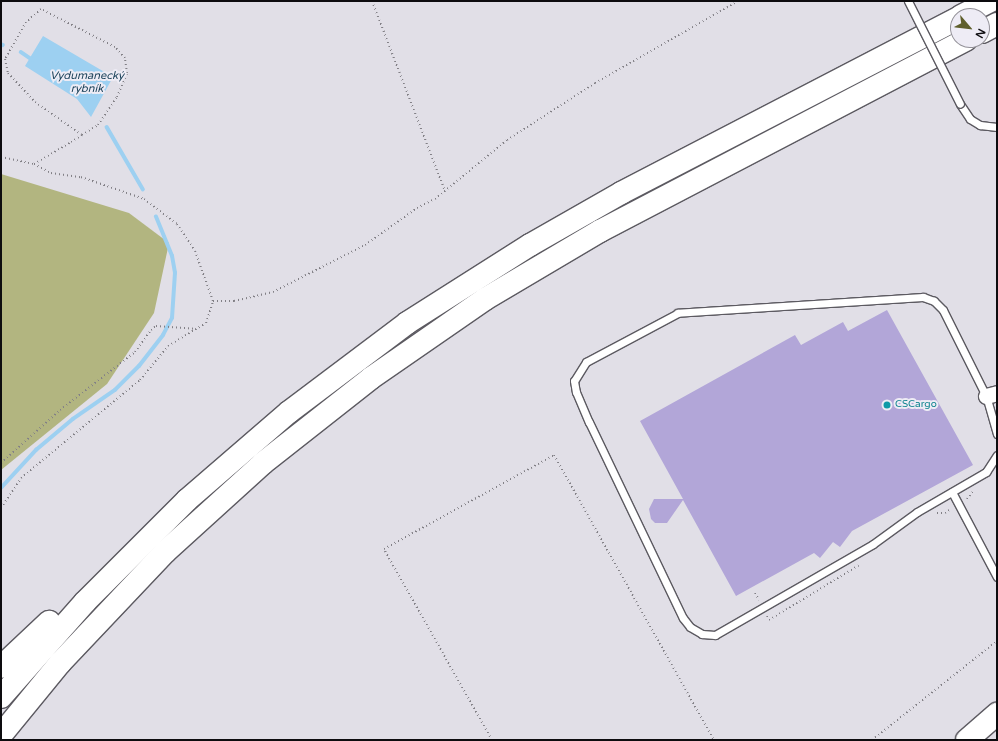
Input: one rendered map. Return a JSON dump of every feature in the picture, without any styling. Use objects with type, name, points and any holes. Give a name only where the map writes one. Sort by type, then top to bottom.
[{"type":"main road","points":[[976,8],[990,1]]},
{"type":"main road","points":[[1,697],[85,602],[142,543],[233,459],[289,412],[407,323],[530,245],[614,197],[950,22]]},
{"type":"main road","points":[[1,735],[60,663],[126,591],[218,503],[315,420],[426,339],[537,267],[600,231],[951,48]]},
{"type":"main road","points":[[1,667],[55,617],[85,602]]},
{"type":"main road","points":[[16,740],[60,663]]},
{"type":"main road","points":[[966,740],[997,714]]},
{"type":"lane","points":[[908,1],[960,104],[970,119],[980,125],[997,127]]},
{"type":"lane","points":[[997,434],[991,395],[942,310],[934,302],[923,297],[678,313],[586,362],[574,382],[584,410],[683,618],[690,628],[702,634],[715,635],[766,608],[873,544],[917,512],[986,472],[997,455]]},
{"type":"lane","points":[[952,492],[997,577]]},
{"type":"path","points":[[372,1],[445,191]]},
{"type":"path","points":[[213,301],[234,301],[273,292],[365,245],[445,191],[508,140],[583,91],[738,1]]},
{"type":"path","points":[[34,164],[82,135],[98,125],[117,97],[127,73],[125,58],[109,44],[41,9],[26,22],[6,59],[8,73],[35,102],[82,135]]},
{"type":"path","points":[[1,157],[34,164],[51,173],[81,177],[144,199],[172,220],[195,251],[213,301],[206,323],[168,346],[140,380],[21,478],[1,508]]},
{"type":"path","points":[[1,463],[60,410],[135,352],[151,330],[156,326],[194,329]]},
{"type":"path","points":[[492,740],[384,549],[554,455],[714,740]]},
{"type":"path","points":[[872,740],[997,641]]},
{"type":"green space","points":[[1,174],[129,213],[169,243],[154,313],[107,384],[1,470]]},
{"type":"water","name":"Vydumanecký rybník","points":[[43,36],[113,77],[91,117],[77,99],[25,66]]},
{"type":"building","points":[[887,310],[973,465],[852,531],[840,547],[833,542],[820,558],[814,553],[736,596],[683,500],[667,523],[655,523],[651,519],[649,509],[654,499],[683,499],[640,421],[795,335],[801,345],[843,322],[848,331]]},
{"type":"waterway","points":[[21,52],[33,60]]},
{"type":"waterway","points":[[107,127],[143,189]]},
{"type":"waterway","points":[[1,488],[36,450],[73,419],[115,390],[139,366],[163,335],[172,318],[175,273],[172,256],[156,217]]},
{"type":"place","name":"CSCargo","points":[[887,405]]}]
